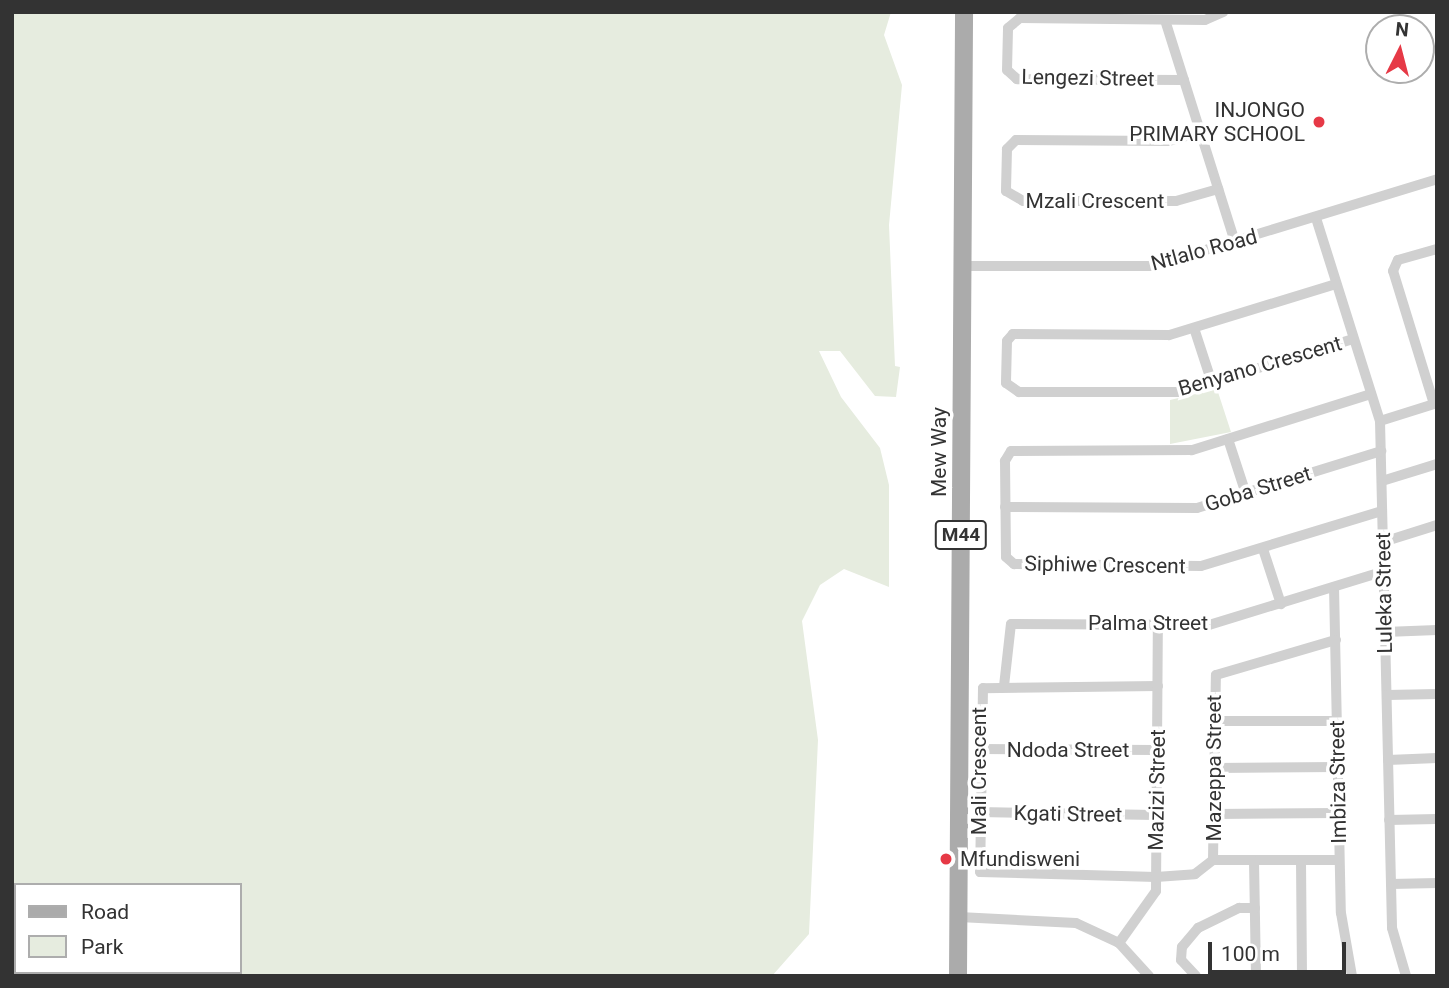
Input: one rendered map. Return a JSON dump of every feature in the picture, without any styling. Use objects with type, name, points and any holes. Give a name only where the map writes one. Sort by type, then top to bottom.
[{"type":"main road","name":"Mew Way","points":[[958,976],[964,12]]},
{"type":"street","name":"Lengezi Street","points":[[1184,80],[1023,80],[1007,69],[1007,34],[1015,20],[1205,20],[1223,12]]},
{"type":"street","points":[[1166,20],[1235,242]]},
{"type":"street","name":"Mzali Crescent","points":[[1200,132],[1161,141],[1016,140],[1007,149],[1006,191],[1023,201],[1176,201],[1218,189]]},
{"type":"street","name":"Ntlalo Road","points":[[962,266],[1141,267],[1316,218],[1437,179]]},
{"type":"street","name":"Luleka Street","points":[[1316,218],[1380,421],[1392,928],[1406,976]]},
{"type":"street","points":[[1380,421],[1435,404],[1393,271],[1398,260],[1437,249]]},
{"type":"street","name":"Benyano Crescent","points":[[1336,284],[1169,335],[1013,334],[1007,341],[1006,383],[1019,391],[1153,393],[1212,383],[1353,339]]},
{"type":"street","points":[[1194,328],[1212,383]]},
{"type":"street","name":"Siphiwe Crescent","points":[[1371,394],[1185,450],[1010,451],[1005,507],[1006,557],[1014,564],[1201,566],[1382,511]]},
{"type":"street","points":[[1228,439],[1246,494]]},
{"type":"street","name":"Goba Street","points":[[1005,507],[1188,508],[1246,494],[1381,451]]},
{"type":"street","points":[[1382,481],[1437,464]]},
{"type":"street","points":[[1383,542],[1437,525]]},
{"type":"street","points":[[1263,549],[1281,604]]},
{"type":"street","name":"Palma Street","points":[[1004,686],[1011,624],[1217,624],[1384,571]]},
{"type":"street","name":"Imbiza Street","points":[[1334,587],[1342,933],[1352,976]]},
{"type":"street","name":"Mazizi Street","points":[[1119,943],[1150,905],[1156,877],[1158,624]]},
{"type":"street","points":[[1385,632],[1437,630]]},
{"type":"street","name":"Mazeppa Street","points":[[1213,860],[1216,675],[1336,640]]},
{"type":"street","name":"Mali Crescent","points":[[1158,685],[1004,686],[981,692],[978,863],[986,876],[1156,877],[1195,874],[1213,860],[1339,860]]},
{"type":"street","points":[[1387,695],[1437,694]]},
{"type":"street","points":[[1215,722],[1337,721]]},
{"type":"street","name":"Ndoda Street","points":[[979,750],[1157,750]]},
{"type":"street","points":[[1388,760],[1437,758]]},
{"type":"street","points":[[1215,768],[1338,767]]},
{"type":"street","name":"Kgati Street","points":[[979,812],[1156,815]]},
{"type":"street","points":[[1214,814],[1338,813]]},
{"type":"street","points":[[1389,820],[1437,819]]},
{"type":"street","points":[[1254,861],[1256,976]]},
{"type":"street","points":[[1301,861],[1302,976]]},
{"type":"street","points":[[1391,884],[1437,883]]},
{"type":"street","points":[[1196,976],[1181,960],[1182,947],[1198,928],[1239,908],[1255,908]]},
{"type":"street","points":[[960,917],[1059,919],[1119,943],[1149,976]]},
{"type":"green space","points":[[12,12],[891,12],[884,35],[902,85],[889,225],[895,366],[900,367],[896,397],[875,396],[840,351],[819,351],[841,397],[880,448],[889,485],[889,587],[844,569],[820,585],[802,621],[818,740],[809,934],[772,976],[12,976]]},
{"type":"green space","points":[[1217,389],[1231,432],[1170,444],[1170,400]]},
{"type":"place","name":"INJONGO PRIMARY SCHOOL","points":[[1319,122]]},
{"type":"place","name":"Mfundisweni","points":[[946,859]]}]
